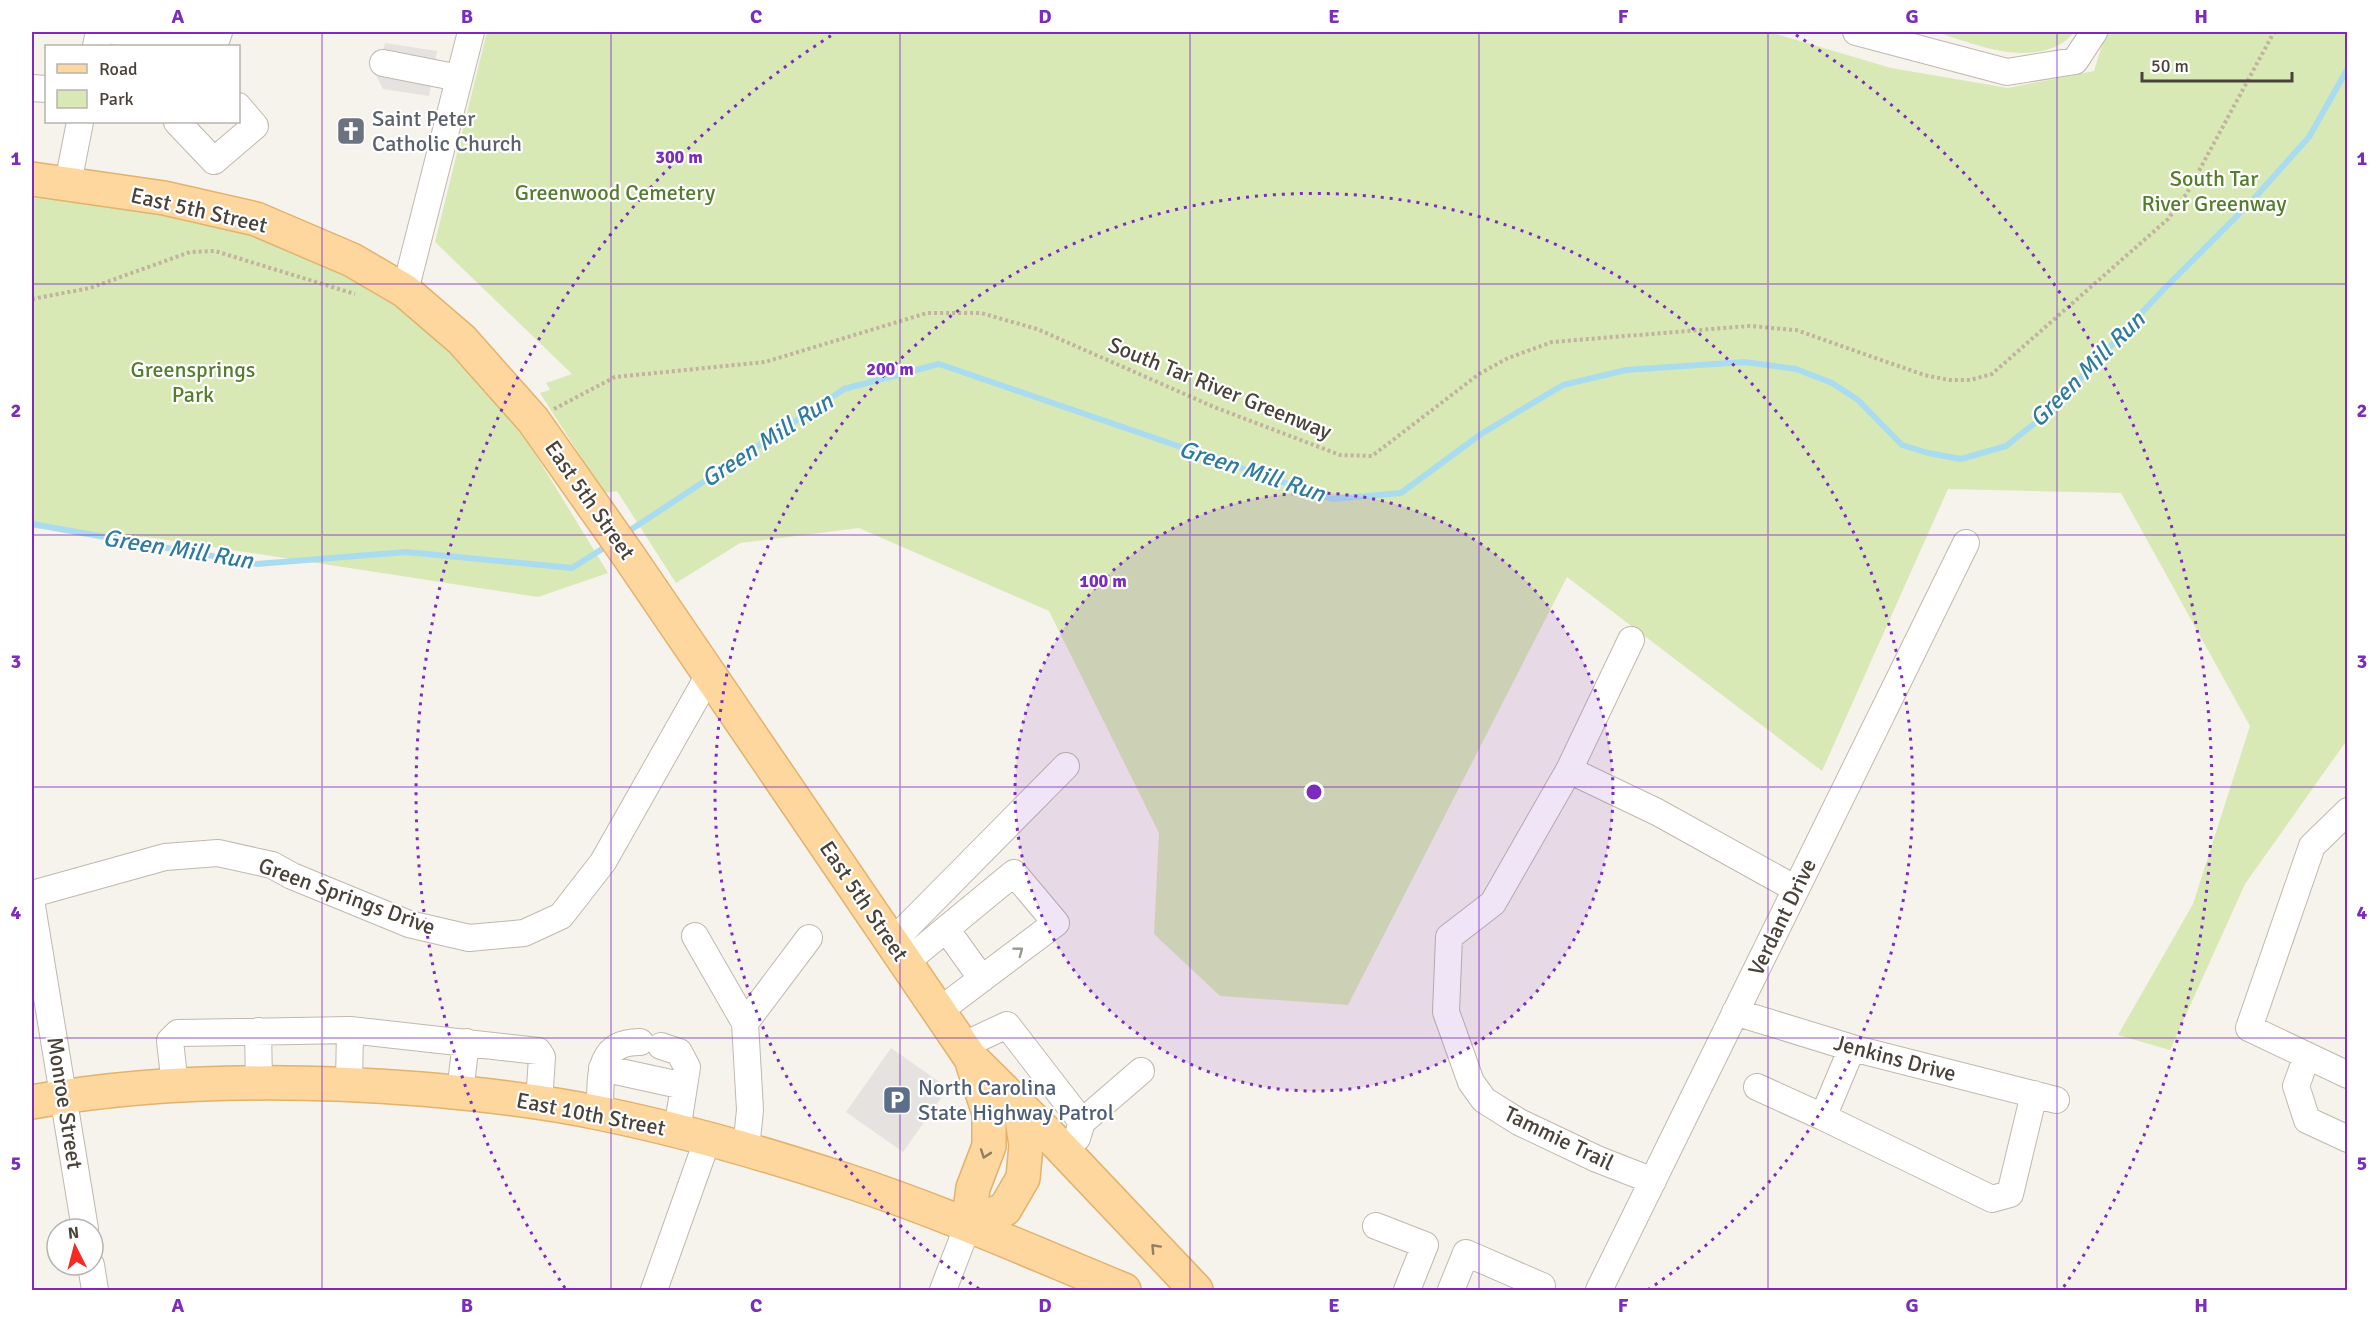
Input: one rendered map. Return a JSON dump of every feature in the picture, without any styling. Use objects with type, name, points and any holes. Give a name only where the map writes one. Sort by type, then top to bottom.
[{"type":"main road","name":"East 5th Street","points":[[32,179],[187,203],[256,219],[352,260],[405,291],[462,340],[533,420],[628,555],[966,1052],[1071,1158],[1196,1290]]},
{"type":"main road","name":"East 5th Street","points":[[966,1052],[989,1113],[989,1146],[973,1188],[968,1225]]},
{"type":"main road","name":"East 10th Street","points":[[32,1102],[175,1086],[260,1082],[349,1083],[460,1092],[600,1113],[693,1134],[847,1180],[968,1225],[1124,1290]]},
{"type":"main road","points":[[968,1225],[1005,1209],[1023,1178],[1026,1145],[1020,1107]]},
{"type":"street","points":[[116,32],[162,44]]},
{"type":"street","points":[[206,45],[217,38],[219,32]]},
{"type":"street","points":[[405,291],[471,32]]},
{"type":"street","points":[[1856,32],[2007,72],[2075,61],[2094,32]]},
{"type":"street","points":[[383,63],[459,78]]},
{"type":"street","points":[[178,123],[214,161],[255,126],[240,108]]},
{"type":"street","points":[[68,183],[80,123]]},
{"type":"street","name":"Verdant Drive","points":[[1599,1290],[1966,543]]},
{"type":"street","name":"Tammie Trail","points":[[1630,640],[1569,770],[1492,903],[1449,937],[1446,1012],[1471,1082],[1484,1100],[1519,1122],[1597,1159],[1653,1181]]},
{"type":"street","name":"Green Springs Drive","points":[[32,894],[165,857],[218,853],[272,865],[292,876],[409,924],[469,938],[524,933],[561,916],[603,862],[709,675]]},
{"type":"street","points":[[899,952],[1066,766]]},
{"type":"street","points":[[1569,770],[1657,812],[1796,890]]},
{"type":"street","points":[[2348,811],[2312,846],[2249,1028],[2348,1075]]},
{"type":"street","points":[[899,952],[946,929],[1014,873],[1056,923],[939,1011]]},
{"type":"street","name":"Monroe Street","points":[[32,906],[83,1217]]},
{"type":"street","points":[[946,929],[982,979]]},
{"type":"street","points":[[695,936],[745,1023],[750,1110],[746,1149]]},
{"type":"street","points":[[745,1023],[809,938]]},
{"type":"street","name":"Jenkins Drive","points":[[1735,1012],[1852,1048],[2045,1097],[2010,1194],[1992,1198],[1823,1117]]},
{"type":"street","points":[[966,1052],[1007,1025],[1082,1122]]},
{"type":"street","points":[[349,1083],[350,1030]]},
{"type":"street","points":[[175,1086],[171,1041],[178,1033],[350,1030],[538,1051],[542,1057],[539,1103]]},
{"type":"street","points":[[258,1031],[260,1082]]},
{"type":"street","points":[[460,1092],[466,1042]]},
{"type":"street","points":[[600,1113],[602,1068],[612,1049],[650,1044],[679,1052],[685,1060],[687,1067],[684,1086],[693,1134],[654,1290]]},
{"type":"street","points":[[1757,1087],[1823,1117],[1852,1048]]},
{"type":"street","points":[[2307,1056],[2296,1086],[2307,1120],[2348,1139]]},
{"type":"street","points":[[602,1068],[684,1086]]},
{"type":"street","points":[[1071,1158],[1082,1122],[1140,1071]]},
{"type":"street","points":[[943,1290],[968,1225]]},
{"type":"street","points":[[1376,1226],[1425,1245],[1407,1290]]},
{"type":"street","points":[[1451,1290],[1466,1252],[1544,1289]]},
{"type":"path","name":"South Tar River Greenway","points":[[550,411],[615,377],[765,362],[927,313],[981,313],[1037,328],[1214,407],[1340,455],[1372,456],[1479,374],[1508,358],[1552,342],[1749,326],[1796,330],[1933,377],[1970,380],[1992,374],[2168,219],[2187,193],[2274,32]]},
{"type":"path","points":[[32,299],[90,288],[190,252],[215,251],[352,292],[361,298]]},
{"type":"green space","name":"Greenwood Cemetery","points":[[487,32],[1770,32],[1891,68],[2008,88],[2094,71],[2106,32],[2347,32],[2347,740],[2245,884],[2170,1050],[2118,1035],[2193,904],[2250,726],[2121,493],[1948,489],[1822,771],[1567,577],[1348,1005],[1220,996],[1154,934],[1159,833],[1049,611],[859,528],[740,543],[676,583],[617,491],[604,493],[540,393],[550,390],[546,383],[572,374],[435,242]]},
{"type":"green space","points":[[1936,32],[2075,32],[2055,47],[2023,53],[1979,46]]},
{"type":"green space","name":"Greensprings Park","points":[[32,196],[166,212],[229,225],[346,272],[400,305],[479,376],[515,421],[608,573],[538,597],[154,538],[32,528]]},
{"type":"shaded area","points":[[385,43],[437,51],[429,96],[383,89],[377,77]]},
{"type":"shaded area","name":"North Carolina State Highway Patrol","points":[[891,1048],[948,1088],[903,1152],[846,1112]]},
{"type":"waterway","name":"Green Mill Run","points":[[626,533],[844,389],[939,364],[1332,499],[1401,493],[1481,434],[1563,385],[1626,370],[1744,362],[1796,369],[1832,383],[1858,400],[1902,445],[1961,459],[2006,446],[2050,411],[2162,291],[2250,203],[2309,137],[2348,68]]},
{"type":"waterway","name":"Green Mill Run","points":[[32,524],[257,564],[406,552],[572,568],[610,544]]},
{"type":"place","name":"Saint Peter Catholic Church","points":[[351,131]]},
{"type":"place","name":"North Carolina State Highway Patrol","points":[[897,1100]]}]
